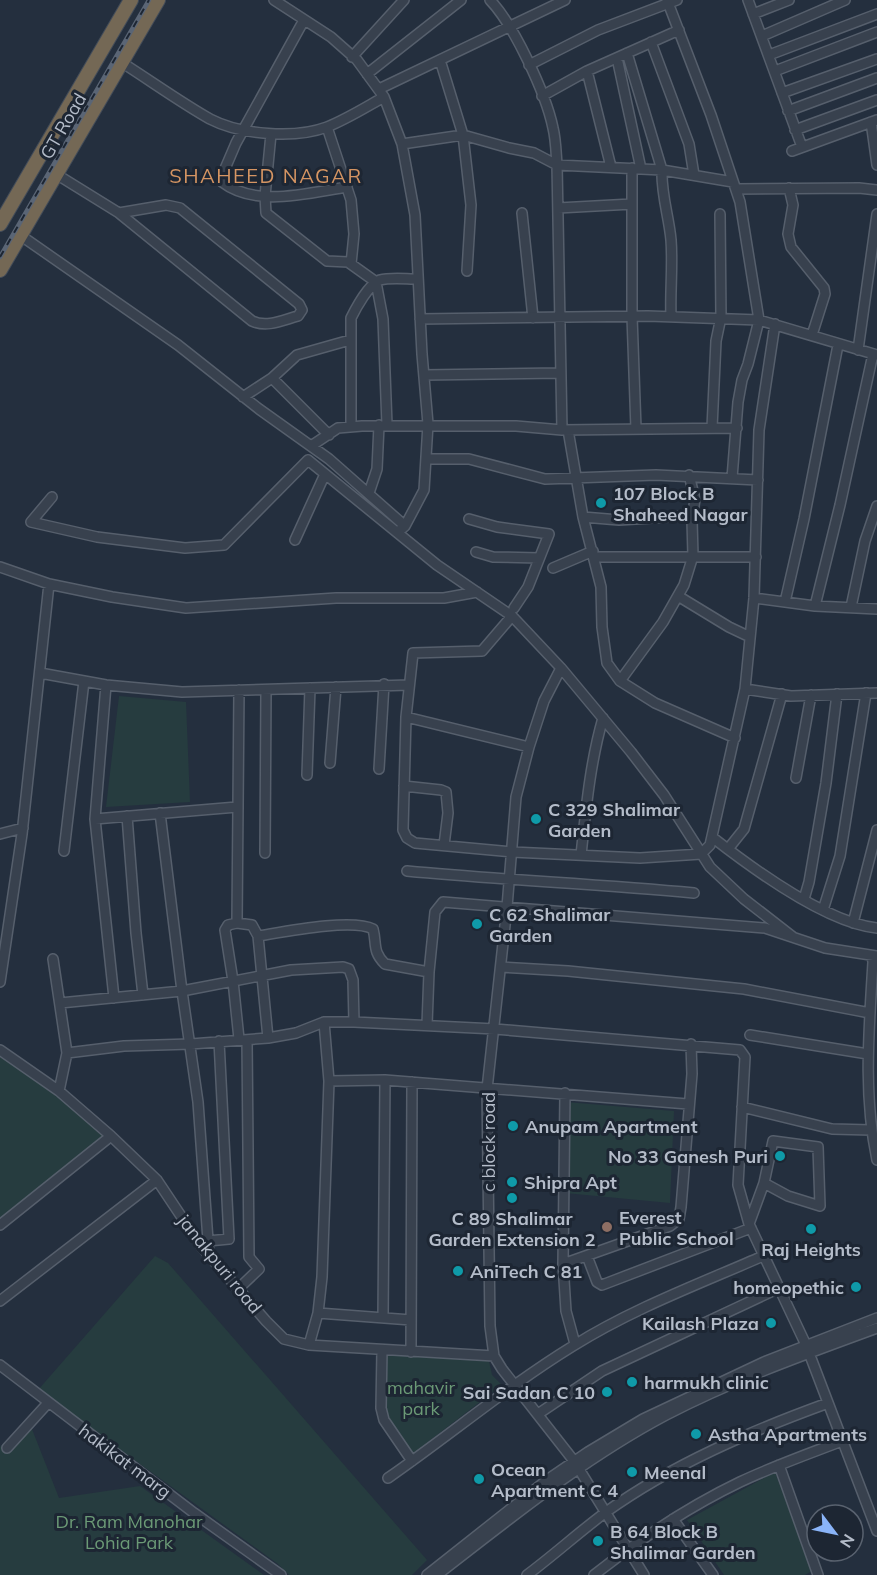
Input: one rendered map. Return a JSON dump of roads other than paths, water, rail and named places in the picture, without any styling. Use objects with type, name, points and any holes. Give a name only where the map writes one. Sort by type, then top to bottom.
[{"type":"highway","name":"GT Road","points":[[0,224],[131,0]]},
{"type":"highway","name":"GT Road","points":[[0,270],[158,0]]},
{"type":"street","points":[[274,0],[331,37],[352,57],[381,93],[402,144],[415,215],[428,424],[428,459],[424,490],[402,529]]},
{"type":"street","points":[[352,57],[404,0]]},
{"type":"street","points":[[121,62],[210,119],[243,129],[271,134],[304,132],[327,127],[440,60],[565,0]]},
{"type":"street","points":[[748,0],[802,147]]},
{"type":"street","points":[[753,14],[789,0]]},
{"type":"street","points":[[762,36],[845,0]]},
{"type":"street","points":[[367,74],[455,1]]},
{"type":"street","points":[[494,1],[529,65],[553,128],[557,165],[560,373],[565,430],[583,517],[601,587],[602,627],[607,663],[621,681],[655,703],[735,738]]},
{"type":"street","points":[[529,65],[598,30],[671,1],[679,30],[740,202],[759,320],[738,402],[732,478]]},
{"type":"street","points":[[769,55],[877,14]]},
{"type":"street","points":[[304,20],[243,129],[223,173],[222,182],[251,195],[265,196],[347,187]]},
{"type":"street","points":[[542,96],[587,71],[679,30]]},
{"type":"street","points":[[775,71],[877,32]]},
{"type":"street","points":[[651,42],[689,144],[694,175]]},
{"type":"street","points":[[627,53],[662,170],[672,244],[671,316]]},
{"type":"street","points":[[617,58],[637,168],[632,204],[632,316],[636,429]]},
{"type":"street","points":[[782,93],[877,59]]},
{"type":"street","points":[[440,60],[462,135],[471,205],[467,271]]},
{"type":"street","points":[[587,71],[611,167]]},
{"type":"street","points":[[788,111],[877,78]]},
{"type":"street","points":[[795,130],[877,100]]},
{"type":"street","points":[[792,151],[874,121],[877,165]]},
{"type":"street","points":[[327,127],[351,201],[354,234],[351,264]]},
{"type":"street","points":[[271,134],[265,196],[266,213],[327,261],[343,261],[351,264],[376,282],[383,319],[383,425],[377,469],[369,493]]},
{"type":"street","points":[[402,144],[462,135],[534,153],[557,165],[662,170],[694,175],[734,186],[877,190]]},
{"type":"street","points":[[56,174],[118,213],[252,321],[268,324],[298,316],[302,310],[299,304],[180,208],[166,205],[118,213]]},
{"type":"street","points":[[789,188],[793,205],[788,234],[791,247],[824,288],[825,294],[812,335]]},
{"type":"street","points":[[558,208],[632,204]]},
{"type":"street","points":[[522,213],[533,318]]},
{"type":"street","points":[[712,428],[716,341],[721,317],[720,214]]},
{"type":"street","points":[[858,350],[877,214]]},
{"type":"street","points":[[20,235],[178,345],[243,397],[329,459],[369,493],[437,565],[477,592],[513,612],[603,718],[664,795],[710,867],[744,899],[793,937]]},
{"type":"street","points":[[351,426],[351,318],[376,282],[418,279]]},
{"type":"street","points":[[420,319],[671,316],[759,320],[875,355],[815,606]]},
{"type":"street","points":[[469,519],[497,527],[548,534],[528,587],[513,612],[482,651],[413,653],[406,717],[403,830],[407,838],[415,843],[512,852],[640,858],[701,854],[711,841],[745,689],[754,598],[759,430],[775,324]]},
{"type":"street","points":[[243,397],[272,378],[297,355],[350,340]]},
{"type":"street","points":[[785,602],[804,519],[838,345]]},
{"type":"street","points":[[424,375],[560,373]]},
{"type":"street","points":[[272,378],[328,435]]},
{"type":"street","points":[[311,446],[338,428],[351,426],[428,424],[516,426],[565,430],[737,428]]},
{"type":"street","points":[[428,459],[469,459],[545,479],[689,475],[758,480]]},
{"type":"street","points":[[52,497],[31,522],[96,537],[185,548],[224,545],[308,460],[402,529]]},
{"type":"street","points":[[295,540],[325,474]]},
{"type":"street","points":[[621,681],[663,622],[684,585],[693,556],[692,519],[695,499],[689,475]]},
{"type":"street","points":[[851,607],[865,541],[877,506]]},
{"type":"street","points":[[583,517],[619,519],[685,516],[692,519]]},
{"type":"street","points":[[476,552],[493,557],[539,558]]},
{"type":"street","points":[[553,568],[594,554],[756,557]]},
{"type":"street","points":[[0,567],[49,584],[112,597],[186,608],[336,598],[444,598],[477,592]]},
{"type":"street","points":[[0,982],[23,828],[49,584]]},
{"type":"street","points":[[678,596],[750,637]]},
{"type":"street","points":[[754,598],[815,606],[877,609]]},
{"type":"street","name":"c block road","points":[[561,668],[544,701],[516,797],[495,1029],[487,1089],[490,1326],[494,1356],[577,1465],[642,1572]]},
{"type":"street","points":[[40,673],[106,684],[182,692],[409,685]]},
{"type":"street","points":[[64,851],[84,681]]},
{"type":"street","points":[[106,684],[95,819],[114,998]]},
{"type":"street","points":[[379,769],[384,684]]},
{"type":"street","points":[[330,763],[336,687]]},
{"type":"street","points":[[307,775],[310,688]]},
{"type":"street","points":[[745,689],[811,695],[877,693]]},
{"type":"street","points":[[237,923],[239,690]]},
{"type":"street","points":[[265,853],[266,690]]},
{"type":"street","points":[[823,910],[840,856],[866,693]]},
{"type":"street","points":[[728,849],[744,829],[782,694]]},
{"type":"street","points":[[804,899],[826,783],[837,694]]},
{"type":"street","points":[[796,778],[811,695]]},
{"type":"street","points":[[406,717],[529,747]]},
{"type":"street","points":[[581,855],[594,748],[603,718]]},
{"type":"street","points":[[404,786],[446,792],[448,813],[444,845]]},
{"type":"street","points":[[95,819],[237,807]]},
{"type":"street","points":[[160,813],[182,991],[191,1044],[200,1125],[209,1254]]},
{"type":"street","points":[[127,816],[143,995]]},
{"type":"street","points":[[0,834],[23,828]]},
{"type":"street","points":[[853,923],[877,830]]},
{"type":"street","points":[[711,841],[728,849],[823,910],[853,923],[877,928]]},
{"type":"street","points":[[407,871],[694,893]]},
{"type":"street","points":[[428,1025],[429,972],[435,912],[443,902],[449,901],[507,908],[688,920],[765,928],[825,948],[874,956],[868,1054],[873,1106],[871,1130],[877,1160]]},
{"type":"street","points":[[238,1289],[259,1269],[249,1257],[243,1040],[225,930],[228,925],[237,923],[252,925],[258,936],[268,1038]]},
{"type":"street","points":[[258,936],[343,924],[368,926],[373,929],[373,944],[385,964],[429,972]]},
{"type":"street","points":[[53,959],[67,1053],[59,1091]]},
{"type":"street","points":[[60,1003],[182,991],[291,970],[343,967],[349,969],[353,980],[354,1022]]},
{"type":"street","points":[[501,967],[568,970],[744,989],[870,1014]]},
{"type":"street","points":[[67,1053],[124,1046],[268,1038],[296,1033],[324,1022],[495,1029],[736,1048],[743,1052],[745,1058],[738,1185],[750,1226],[807,1348],[877,1531]]},
{"type":"street","points":[[309,1345],[318,1312],[322,1277],[329,1081],[324,1022]]},
{"type":"street","points":[[750,1035],[868,1054]]},
{"type":"street","points":[[208,1241],[230,1239],[219,1041]]},
{"type":"street","points":[[563,1264],[670,1226],[679,1219],[692,1074],[691,1044]]},
{"type":"street","name":"janakpuri road","points":[[0,1050],[59,1091],[157,1180],[209,1254],[266,1321],[285,1339],[309,1345],[494,1356]]},
{"type":"street","points":[[329,1081],[385,1080],[688,1104]]},
{"type":"street","points":[[382,1318],[385,1080]]},
{"type":"street","points":[[411,1352],[412,1082]]},
{"type":"street","points":[[565,1093],[563,1264],[566,1311],[575,1344]]},
{"type":"street","points":[[742,1107],[832,1129],[871,1130]]},
{"type":"street","points":[[0,1225],[111,1136]]},
{"type":"street","points":[[750,1226],[764,1183],[773,1142],[819,1148],[820,1206],[788,1196],[764,1183]]},
{"type":"street","points":[[0,1301],[157,1180]]},
{"type":"street","points":[[587,1256],[597,1282],[602,1285],[750,1226]]},
{"type":"street","points":[[388,1478],[514,1384],[575,1344],[615,1322],[763,1256]]},
{"type":"street","points":[[538,1414],[602,1371],[779,1288]]},
{"type":"street","points":[[318,1312],[411,1320]]},
{"type":"street","points":[[807,1348],[877,1318]]},
{"type":"street","points":[[437,1575],[577,1465],[643,1419],[764,1362],[877,1328]]},
{"type":"street","points":[[382,1350],[381,1408],[384,1420],[412,1461]]},
{"type":"street","name":"hakikat marg","points":[[1,1368],[194,1513],[281,1575]]},
{"type":"street","points":[[7,1448],[48,1403]]},
{"type":"street","points":[[527,1575],[607,1512],[654,1483],[723,1445],[828,1404]]},
{"type":"street","points":[[594,1575],[628,1548],[673,1519],[739,1483],[778,1465],[842,1441]]},
{"type":"street","points":[[427,1575],[548,1480],[577,1465]]},
{"type":"street","points":[[778,1465],[818,1575]]},
{"type":"street","points":[[673,1519],[713,1575]]},
{"type":"street","points":[[632,1575],[642,1572]]},
{"type":"railway","points":[[0,257],[149,0]]},
{"type":"place","name":"107 Block B Shaheed Nagar","points":[[601,503]]},
{"type":"place","name":"C 329 Shalimar Garden","points":[[536,819]]},
{"type":"place","name":"C 62 Shalimar Garden","points":[[477,924]]},
{"type":"place","name":"Anupam Apartment","points":[[513,1126]]},
{"type":"place","name":"No 33 Ganesh Puri","points":[[780,1156]]},
{"type":"place","name":"Shipra Apt","points":[[512,1182]]},
{"type":"place","name":"C 89 Shalimar Garden Extension 2","points":[[512,1198]]},
{"type":"place","name":"Everest Public School","points":[[607,1227]]},
{"type":"place","name":"Raj Heights","points":[[811,1229]]},
{"type":"place","name":"AniTech C 81","points":[[458,1271]]},
{"type":"place","name":"homeopethic","points":[[856,1287]]},
{"type":"place","name":"Kailash Plaza","points":[[771,1323]]},
{"type":"place","name":"harmukh clinic","points":[[632,1382]]},
{"type":"place","name":"Sai Sadan C 10","points":[[607,1392]]},
{"type":"place","name":"Astha Apartments","points":[[696,1434]]},
{"type":"place","name":"Meenal","points":[[632,1472]]},
{"type":"place","name":"Ocean Apartment C 4","points":[[479,1479]]},
{"type":"place","name":"B 64 Block B Shalimar Garden","points":[[598,1541]]},
{"type":"district","name":"SHAHEED NAGAR","points":[[266,175]]},
{"type":"park label","name":"mahavir park","points":[[421,1397]]},
{"type":"park label","name":"Dr. Ram Manohar Lohia Park","points":[[129,1531]]}]
